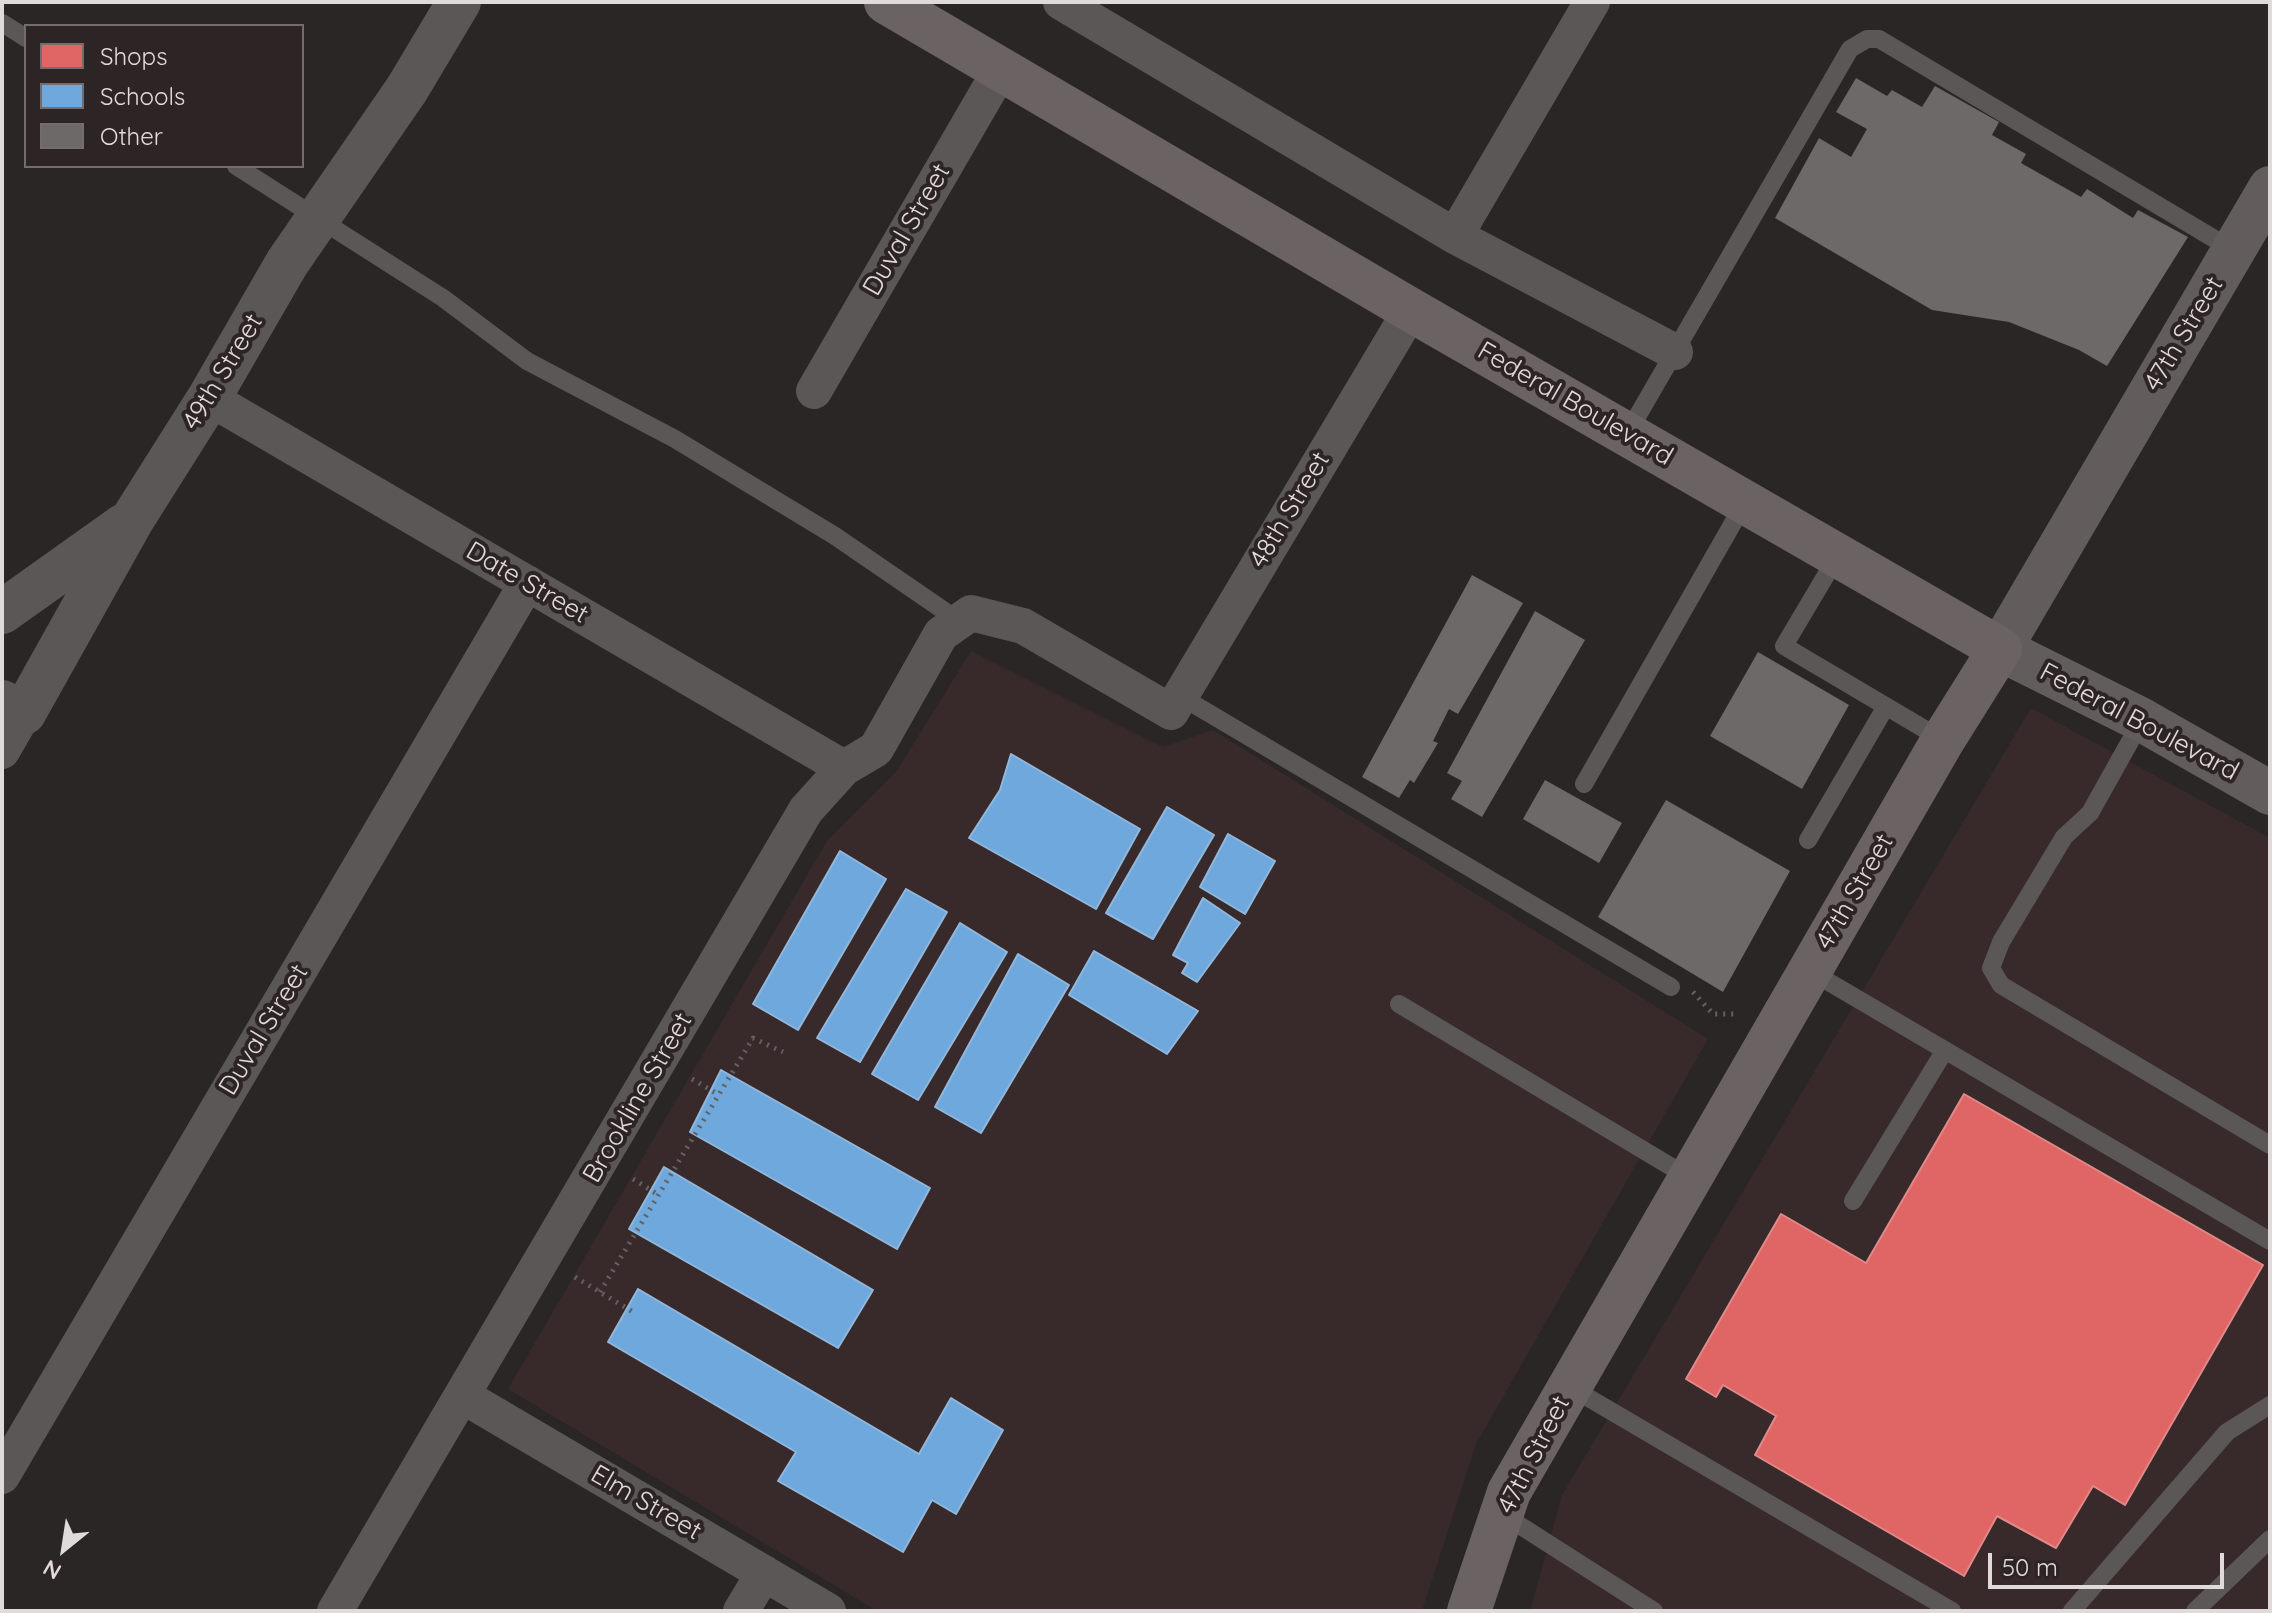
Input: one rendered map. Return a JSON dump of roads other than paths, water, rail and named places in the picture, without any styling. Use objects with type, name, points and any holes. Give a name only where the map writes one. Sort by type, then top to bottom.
[{"type":"main road","name":"Federal Boulevard","points":[[886,2],[1411,310],[2000,649],[2142,720],[2270,793]]},
{"type":"main road","name":"47th Street","points":[[1469,1611],[1509,1492],[1943,740],[2000,649],[2270,188]]},
{"type":"street","name":"49th Street","points":[[2,751],[13,708],[209,398],[287,263],[407,89],[459,2]]},
{"type":"street","points":[[1061,2],[1455,236],[1675,352]]},
{"type":"street","points":[[1455,236],[1592,2]]},
{"type":"street","name":"Duval Street","points":[[814,391],[1001,69]]},
{"type":"street","name":"48th Street","points":[[1175,704],[1411,310]]},
{"type":"street","name":"Date Street","points":[[209,398],[844,768]]},
{"type":"street","points":[[2,612],[132,520]]},
{"type":"street","name":"Duval Street","points":[[2,1476],[527,583]]},
{"type":"street","points":[[965,617],[1023,626],[1175,704]]},
{"type":"street","name":"Brookline Street","points":[[335,1611],[806,810],[844,768],[876,749],[941,634],[965,617]]},
{"type":"street","name":"Elm Street","points":[[463,1396],[828,1611]]},
{"type":"street","points":[[741,1611],[764,1573]]},
{"type":"lane","points":[[2,23],[24,37]]},
{"type":"lane","points":[[1627,434],[1850,49],[1867,39],[1879,39],[2234,251]]},
{"type":"lane","points":[[239,168],[443,298],[527,361],[675,439],[965,617]]},
{"type":"lane","points":[[1584,784],[1745,502]]},
{"type":"lane","points":[[1838,555],[1784,646],[1943,740]]},
{"type":"lane","points":[[1175,704],[1671,987]]},
{"type":"lane","points":[[1808,840],[1885,708]]},
{"type":"lane","points":[[2142,720],[2090,813],[2064,837],[2001,942],[1991,968],[2001,985],[2270,1145]]},
{"type":"lane","points":[[1810,971],[2270,1241]]},
{"type":"lane","points":[[1399,1004],[1690,1178]]},
{"type":"lane","points":[[1853,1201],[1945,1050]]},
{"type":"lane","points":[[1570,1387],[1952,1611]]},
{"type":"lane","points":[[2072,1611],[2227,1432],[2270,1405]]},
{"type":"lane","points":[[1502,1514],[1654,1611]]},
{"type":"lane","points":[[2195,1611],[2270,1539]]},
{"type":"lane","points":[[1619,1611],[1626,1593]]}]
